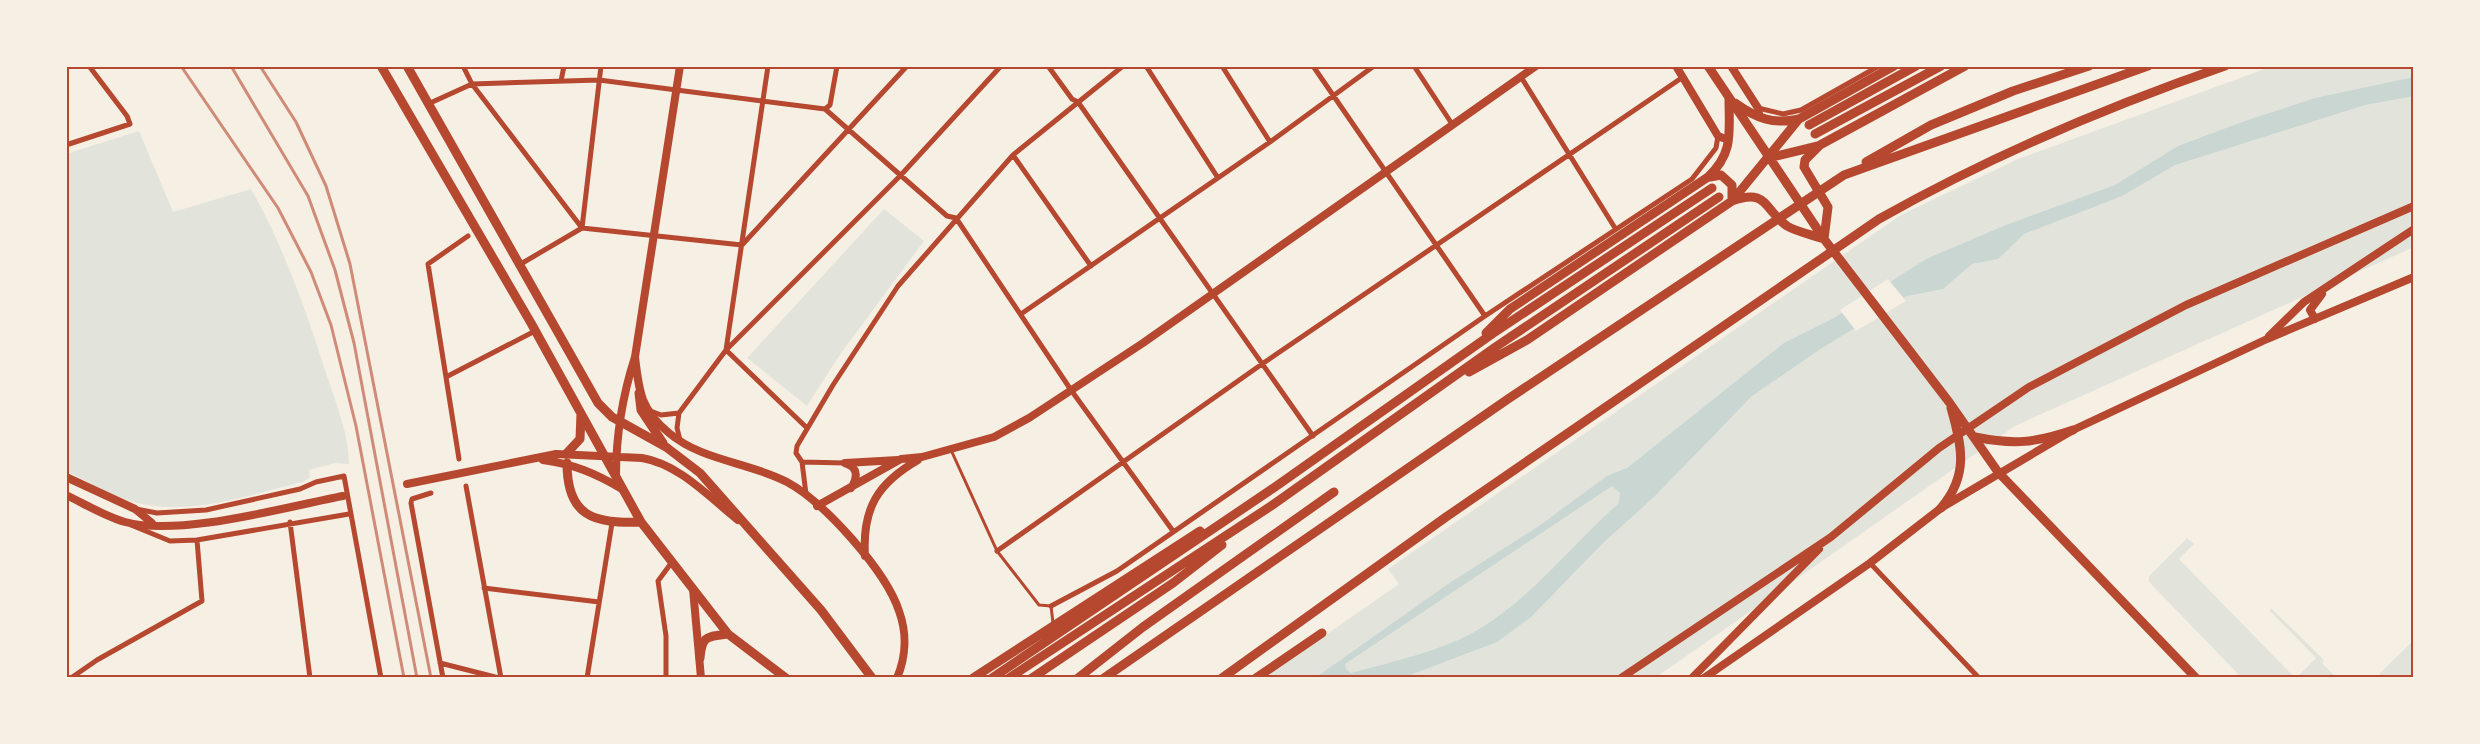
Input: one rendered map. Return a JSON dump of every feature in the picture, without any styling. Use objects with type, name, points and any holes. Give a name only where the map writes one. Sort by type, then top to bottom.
[{"type":"main road","points":[[381,66],[535,331],[641,522],[728,634],[786,678]]},
{"type":"main road","points":[[407,66],[589,390],[603,410],[666,447],[700,473],[821,610],[872,676]]},
{"type":"main road","points":[[616,476],[616,456],[621,422],[628,380],[636,357],[680,66]]},
{"type":"main road","points":[[845,463],[922,457],[951,450],[994,437],[1029,418],[1213,294],[1536,66]]},
{"type":"main road","points":[[1676,66],[1720,137]]},
{"type":"main road","points":[[1708,66],[1824,239],[1949,402],[1998,472],[2196,678]]},
{"type":"main road","points":[[1731,66],[1759,111]]},
{"type":"main road","points":[[1439,388],[1527,340],[1732,201],[1799,119],[1894,66]]},
{"type":"main road","points":[[1916,66],[1812,129],[1941,66]]},
{"type":"main road","points":[[1824,239],[1828,207],[1806,171],[1804,160],[1820,146],[1965,66]]},
{"type":"main road","points":[[1104,678],[1508,399],[1844,175],[1931,125],[2013,91],[2089,66]]},
{"type":"main road","points":[[1844,175],[2148,66]]},
{"type":"main road","points":[[1222,678],[1437,523],[1879,219],[1974,168],[2047,133],[2121,102],[2225,66]]},
{"type":"main road","points":[[1729,99],[1749,113],[1768,121],[1799,119]]},
{"type":"main road","points":[[1465,352],[1510,309],[1708,177],[1721,165],[1728,150],[1729,99]]},
{"type":"main road","points":[[1768,158],[1820,146]]},
{"type":"main road","points":[[1708,177],[1720,175],[1732,185],[1732,201]]},
{"type":"main road","points":[[992,678],[1275,487],[1465,352],[1712,188]]},
{"type":"main road","points":[[1732,201],[1751,196],[1760,197],[1787,226],[1824,239]]},
{"type":"main road","points":[[1009,678],[1271,506],[1497,346],[1719,197]]},
{"type":"main road","points":[[1621,678],[1831,537],[1939,448],[2029,387],[2186,305],[2414,206]]},
{"type":"main road","points":[[2267,339],[2295,309],[2414,229]]},
{"type":"main road","points":[[1704,678],[1870,563],[1941,508],[1998,472],[2073,430],[2267,339],[2414,277]]},
{"type":"main road","points":[[2315,319],[2310,314],[2312,305],[2330,286]]},
{"type":"main road","points":[[636,357],[641,410],[666,447]]},
{"type":"main road","points":[[639,393],[645,407],[668,433],[683,444],[702,453],[755,467],[806,494],[865,556],[896,601],[900,613],[905,647],[897,678]]},
{"type":"main road","points":[[1941,508],[1956,484],[1962,445],[1949,402]]},
{"type":"main road","points":[[581,412],[580,439],[566,458],[568,486],[574,502],[587,514],[612,523],[641,522]]},
{"type":"main road","points":[[1975,437],[2001,443],[2031,443],[2073,430]]},
{"type":"main road","points":[[407,484],[538,460],[616,456],[664,464],[746,526]]},
{"type":"main road","points":[[865,556],[867,517],[873,500],[897,472],[922,457]]},
{"type":"main road","points":[[566,458],[622,489]]},
{"type":"main road","points":[[817,506],[902,459]]},
{"type":"main road","points":[[845,463],[855,470],[856,478],[850,489]]},
{"type":"main road","points":[[66,477],[135,509],[153,524]]},
{"type":"main road","points":[[973,678],[1054,628],[1157,557],[1275,487]]},
{"type":"main road","points":[[1078,678],[1143,627],[1334,492]]},
{"type":"main road","points":[[66,495],[127,523],[182,526],[343,496]]},
{"type":"main road","points":[[1032,678],[1173,583],[1271,506]]},
{"type":"main road","points":[[1692,678],[1831,537]]},
{"type":"main road","points":[[692,587],[701,678]]},
{"type":"main road","points":[[1256,678],[1322,633]]},
{"type":"main road","points":[[700,658],[702,643],[706,638],[728,634]]},
{"type":"street","points":[[66,144],[130,124],[127,116],[89,66]]},
{"type":"street","points":[[463,66],[472,84],[582,228]]},
{"type":"street","points":[[561,81],[564,66]]},
{"type":"street","points":[[582,228],[601,66]]},
{"type":"street","points":[[726,350],[768,66]]},
{"type":"street","points":[[825,109],[831,105],[837,66]]},
{"type":"street","points":[[742,245],[907,66]]},
{"type":"street","points":[[683,444],[677,428],[679,412],[726,350],[900,176],[1001,66]]},
{"type":"street","points":[[1048,66],[1072,99],[1078,102],[1313,436]]},
{"type":"street","points":[[806,494],[802,462],[796,453],[807,428],[898,286],[1013,155],[1123,66]]},
{"type":"street","points":[[1146,66],[1218,178]]},
{"type":"street","points":[[1222,66],[1270,142]]},
{"type":"street","points":[[1313,66],[1485,316]]},
{"type":"street","points":[[1021,314],[1270,142],[1374,66]]},
{"type":"street","points":[[1413,66],[1452,124]]},
{"type":"street","points":[[1759,111],[1783,114],[1801,111],[1879,66]]},
{"type":"street","points":[[1521,77],[1615,228]]},
{"type":"street","points":[[997,550],[1262,364],[1683,77]]},
{"type":"street","points":[[428,104],[472,84],[599,80],[825,109],[947,216],[956,218],[1071,390],[1173,531]]},
{"type":"street","points":[[1051,606],[1107,577],[1485,316],[1692,179],[1716,148],[1720,137]]},
{"type":"street","points":[[1013,155],[1091,266]]},
{"type":"street","points":[[519,264],[582,228],[742,245]]},
{"type":"street","points":[[459,459],[428,264],[468,236]]},
{"type":"street","points":[[446,377],[535,331]]},
{"type":"street","points":[[726,350],[807,428]]},
{"type":"street","points":[[645,407],[661,415],[679,412]]},
{"type":"street","points":[[802,462],[845,463]]},
{"type":"street","points":[[135,509],[157,513],[206,510],[300,489],[316,482],[344,476],[381,678]]},
{"type":"street","points":[[441,663],[500,678],[466,486]]},
{"type":"street","points":[[431,493],[412,499],[411,503],[443,678]]},
{"type":"street","points":[[127,523],[170,541],[197,540],[349,513]]},
{"type":"street","points":[[290,522],[310,678]]},
{"type":"street","points":[[587,678],[612,523]]},
{"type":"street","points":[[71,678],[97,660],[202,601],[197,540]]},
{"type":"street","points":[[666,678],[666,636],[658,581],[672,562]]},
{"type":"street","points":[[1870,563],[1979,678]]},
{"type":"street","points":[[484,588],[599,602]]},
{"type":"lane","points":[[951,450],[997,550],[1039,605],[1051,606],[1054,628]]},
{"type":"shaded area","points":[[2273,66],[2414,66],[2414,247],[2015,426],[1655,678],[1264,678],[1399,584],[1388,569],[1901,215],[2018,159]]},
{"type":"shaded area","points":[[2414,77],[2414,96],[2365,105],[2175,165],[2122,196],[2024,234],[1998,259],[1972,264],[1943,289],[1907,296],[1819,350],[1752,396],[1654,497],[1603,543],[1531,617],[1497,642],[1402,678],[1315,678],[1448,584],[1539,526],[1607,476],[1627,468],[1784,343],[1834,318],[1926,259],[2006,225],[2115,185],[2178,146],[2315,98]],"holes":[[[1612,486],[1620,493],[1619,503],[1536,585],[1481,628],[1452,643],[1418,655],[1351,673],[1346,669],[1345,664]]]},
{"type":"shaded area","points":[[139,131],[173,212],[251,189],[274,234],[303,304],[341,419],[347,442],[349,464],[335,463],[309,470],[310,477],[303,482],[237,499],[169,507],[147,505],[125,499],[66,471],[66,154]]},
{"type":"shaded area","points":[[884,209],[924,241],[841,353],[807,406],[747,358]]},
{"type":"shaded area","points":[[2187,538],[2194,544],[2179,559],[2295,678],[2242,678],[2149,582],[2149,576]]},
{"type":"shaded area","points":[[2271,608],[2324,660],[2322,663],[2337,678],[2296,678],[2316,658],[2270,611]]},
{"type":"shaded area","points":[[2414,640],[2414,678],[2379,678],[2380,673]]},
{"type":"pier","points":[[1888,279],[1906,301],[1856,331],[1840,310]]},
{"type":"railway","points":[[181,66],[278,208],[311,272],[331,325],[356,426],[404,678]]},
{"type":"railway","points":[[231,66],[308,196],[335,270],[354,343],[417,678]]},
{"type":"railway","points":[[260,66],[296,122],[326,186],[350,264],[431,678]]}]
